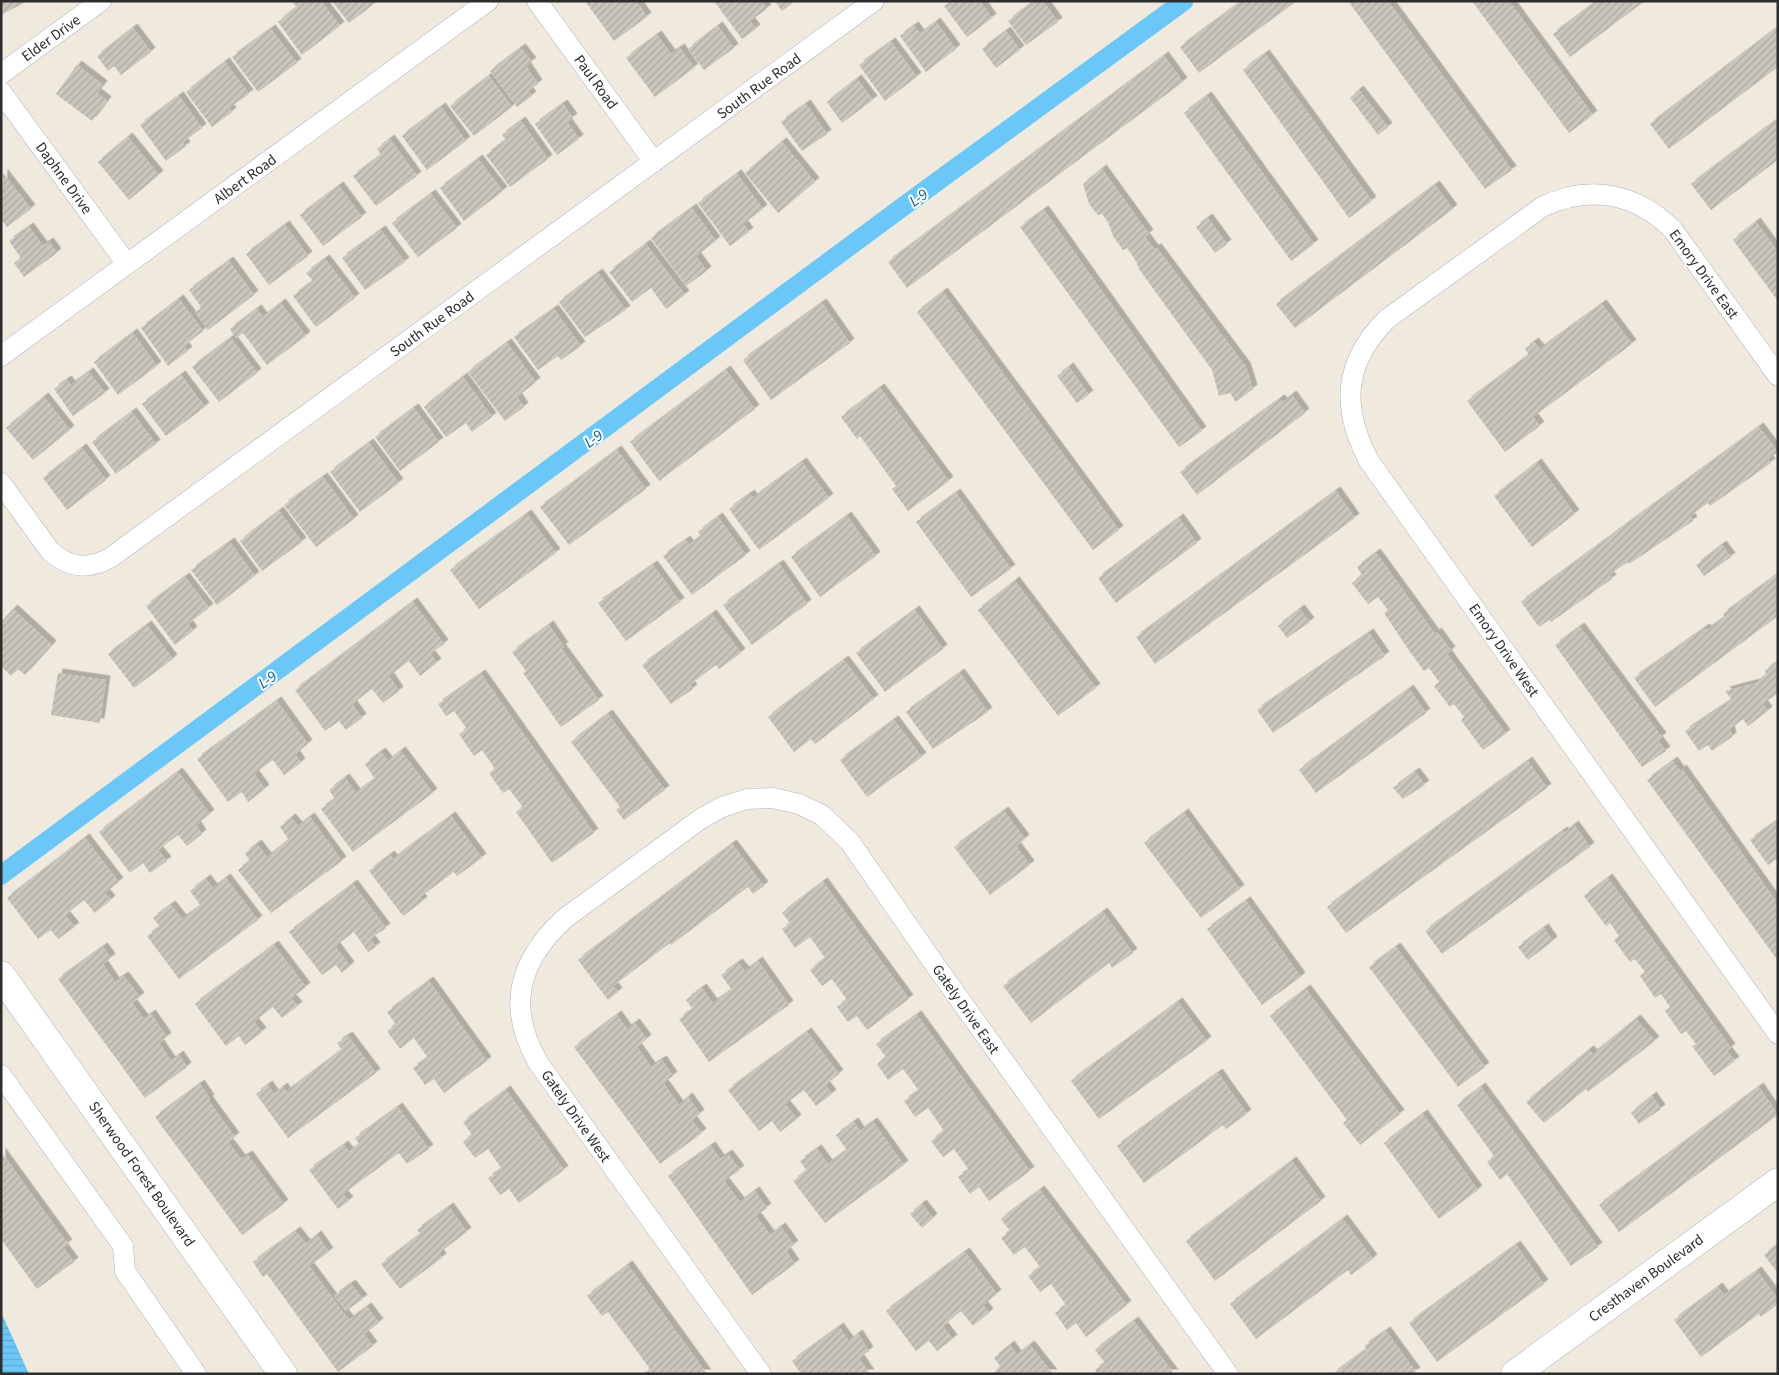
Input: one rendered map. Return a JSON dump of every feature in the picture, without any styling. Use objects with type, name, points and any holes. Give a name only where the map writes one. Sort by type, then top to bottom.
[{"type":"street","name":"Elder Drive","points":[[1,74],[101,1]]},
{"type":"street","name":"Albert Road","points":[[1,356],[488,1]]},
{"type":"street","name":"Paul Road","points":[[537,1],[654,162]]},
{"type":"street","name":"South Rue Road","points":[[1,483],[50,551],[60,560],[79,566],[99,564],[118,553],[874,1]]},
{"type":"street","name":"Daphne Drive","points":[[1,92],[127,264]]},
{"type":"street","name":"Emory Drive East","points":[[1454,270],[1531,214],[1554,201],[1592,193],[1630,200],[1654,212],[1673,230],[1778,376]]},
{"type":"street","name":"Emory Drive West","points":[[1454,270],[1387,319],[1362,350],[1351,387],[1351,413],[1357,438],[1386,484],[1778,1034]]},
{"type":"street","name":"Gately Drive East","points":[[638,865],[702,818],[722,807],[747,799],[786,800],[811,809],[833,823],[850,842],[940,972],[1228,1374]]},
{"type":"street","name":"Gately Drive West","points":[[638,865],[564,919],[537,948],[523,984],[521,1002],[523,1028],[539,1064],[761,1374]]},
{"type":"street","name":"Sherwood Forest Boulevard","points":[[1,975],[283,1374]]},
{"type":"street","points":[[1,1075],[123,1246],[125,1271],[196,1374]]},
{"type":"street","name":"Cresthaven Boulevard","points":[[1515,1374],[1778,1182]]},
{"type":"water","points":[[1,1312],[29,1374],[1,1374]]},
{"type":"building","points":[[1,1],[23,1],[24,3],[1,15]]},
{"type":"building","points":[[295,1],[321,1],[340,26],[302,55],[278,22],[297,7],[293,3]]},
{"type":"building","points":[[332,1],[378,1],[349,23]]},
{"type":"building","points":[[585,1],[636,1],[647,17],[614,41]]},
{"type":"building","points":[[714,1],[761,1],[767,9],[750,21],[756,29],[742,39]]},
{"type":"building","points":[[775,1],[795,1],[782,11]]},
{"type":"building","points":[[951,1],[980,1],[992,18],[967,37],[944,6]]},
{"type":"building","points":[[1035,1],[1043,1],[1058,22],[1026,45],[1008,21]]},
{"type":"building","points":[[1242,1],[1297,1],[1199,73],[1180,47]]},
{"type":"building","points":[[1348,1],[1388,1],[1512,170],[1485,189]]},
{"type":"building","points":[[1472,1],[1509,1],[1593,115],[1569,133]]},
{"type":"building","points":[[1597,1],[1645,1],[1570,57],[1553,34]]},
{"type":"building","points":[[936,22],[956,49],[926,72],[900,36],[914,26],[920,34]]},
{"type":"building","points":[[718,26],[734,48],[704,70],[688,49]]},
{"type":"building","points":[[1778,27],[1778,67],[1669,149],[1650,124]]},
{"type":"building","points":[[133,28],[151,52],[121,75],[114,66],[108,71],[97,56]]},
{"type":"building","points":[[271,29],[297,63],[258,92],[232,57]]},
{"type":"building","points":[[1006,31],[1020,50],[996,68],[982,49]]},
{"type":"building","points":[[657,35],[671,54],[680,48],[694,68],[655,97],[626,58]]},
{"type":"building","points":[[891,42],[917,77],[885,101],[859,65]]},
{"type":"building","points":[[521,48],[532,62],[526,66],[538,84],[528,91],[532,96],[517,107],[490,71]]},
{"type":"building","points":[[1265,54],[1372,201],[1349,218],[1243,70]]},
{"type":"building","points":[[1164,56],[1183,82],[907,288],[888,262]]},
{"type":"building","points":[[225,62],[249,94],[229,108],[232,112],[212,127],[186,92]]},
{"type":"building","points":[[77,65],[103,85],[97,93],[107,101],[92,121],[56,94]]},
{"type":"building","points":[[489,76],[512,107],[474,136],[450,106]]},
{"type":"building","points":[[857,79],[873,100],[842,123],[827,102]]},
{"type":"building","points":[[1359,90],[1388,127],[1378,135],[1350,98]]},
{"type":"building","points":[[179,96],[202,128],[183,142],[186,146],[166,161],[140,125]]},
{"type":"building","points":[[1207,96],[1314,244],[1291,261],[1184,113]]},
{"type":"building","points":[[563,104],[573,118],[567,122],[579,139],[557,155],[535,124]]},
{"type":"building","points":[[806,104],[827,134],[802,151],[781,122]]},
{"type":"building","points":[[441,107],[466,141],[427,170],[402,136]]},
{"type":"building","points":[[1778,119],[1778,160],[1711,210],[1691,184]]},
{"type":"building","points":[[521,121],[548,159],[510,187],[486,155],[506,140],[502,135]]},
{"type":"building","points":[[128,137],[159,175],[129,200],[98,162]]},
{"type":"building","points":[[390,139],[417,176],[376,206],[353,176],[381,155],[377,149]]},
{"type":"building","points":[[782,142],[815,182],[778,213],[745,173]]},
{"type":"building","points":[[478,159],[503,191],[464,221],[440,188]]},
{"type":"building","points":[[1102,169],[1149,234],[1145,237],[1154,249],[1157,248],[1246,367],[1253,389],[1236,402],[1230,393],[1219,396],[1212,370],[1139,269],[1127,248],[1123,250],[1113,236],[1108,222],[1102,214],[1098,215],[1089,204],[1083,184]]},
{"type":"building","points":[[3,173],[31,209],[7,227],[1,219]]},
{"type":"building","points":[[737,174],[763,209],[743,224],[749,232],[730,246],[698,203]]},
{"type":"building","points":[[1435,185],[1453,209],[1295,328],[1276,304]]},
{"type":"building","points":[[339,186],[362,217],[323,246],[300,215]]},
{"type":"building","points":[[431,194],[457,228],[418,257],[392,223]]},
{"type":"building","points":[[692,208],[716,241],[696,256],[707,271],[686,286],[651,238]]},
{"type":"building","points":[[1044,210],[1202,431],[1179,447],[1020,227]]},
{"type":"building","points":[[1208,218],[1227,244],[1215,253],[1196,227]]},
{"type":"building","points":[[1756,222],[1778,252],[1778,301],[1733,240]]},
{"type":"building","points":[[285,225],[308,256],[269,285],[246,254]]},
{"type":"building","points":[[29,227],[43,246],[49,242],[57,253],[24,277],[14,263],[21,258],[9,241]]},
{"type":"building","points":[[381,230],[405,262],[365,290],[342,258]]},
{"type":"building","points":[[646,244],[685,295],[666,309],[651,288],[632,302],[609,272]]},
{"type":"building","points":[[325,259],[355,298],[316,327],[293,296],[313,281],[306,273]]},
{"type":"building","points":[[229,261],[254,295],[208,330],[195,312],[202,308],[189,290]]},
{"type":"building","points":[[598,273],[626,310],[585,337],[559,302]]},
{"type":"building","points":[[943,292],[1119,530],[1093,550],[917,312]]},
{"type":"building","points":[[179,299],[203,331],[184,346],[188,351],[168,366],[141,328]]},
{"type":"building","points":[[281,303],[306,336],[267,365],[243,333],[236,338],[230,329],[257,309],[263,317]]},
{"type":"building","points":[[822,303],[850,343],[771,400],[743,360]]},
{"type":"building","points":[[1602,304],[1632,344],[1533,417],[1540,426],[1505,452],[1467,401],[1529,355],[1525,349],[1534,342],[1540,349]]},
{"type":"building","points":[[554,309],[581,346],[561,360],[558,356],[538,370],[514,337]]},
{"type":"building","points":[[133,333],[157,366],[118,395],[94,362]]},
{"type":"building","points":[[231,338],[257,373],[219,402],[192,367]]},
{"type":"building","points":[[507,343],[536,382],[517,397],[524,407],[505,421],[468,372]]},
{"type":"building","points":[[1069,367],[1089,395],[1077,403],[1057,376]]},
{"type":"building","points":[[726,370],[755,409],[659,481],[630,442]]},
{"type":"building","points":[[89,372],[105,393],[73,416],[54,389],[67,380],[71,385]]},
{"type":"building","points":[[181,375],[205,407],[166,436],[142,404]]},
{"type":"building","points":[[463,377],[492,417],[472,432],[466,423],[446,437],[424,407]]},
{"type":"building","points":[[880,388],[949,481],[908,511],[892,489],[896,486],[860,436],[857,439],[841,417]]},
{"type":"building","points":[[1292,395],[1305,413],[1197,495],[1180,472],[1280,399],[1283,402]]},
{"type":"building","points":[[44,397],[70,430],[33,460],[6,428]]},
{"type":"building","points":[[414,408],[439,442],[400,471],[375,437]]},
{"type":"building","points":[[132,412],[156,444],[116,474],[92,442]]},
{"type":"building","points":[[1759,427],[1778,452],[1768,459],[1771,463],[1710,506],[1708,503],[1690,516],[1693,521],[1629,564],[1628,562],[1609,575],[1612,579],[1551,622],[1549,620],[1539,627],[1521,602]]},
{"type":"building","points":[[369,443],[399,483],[360,512],[330,472]]},
{"type":"building","points":[[82,448],[106,480],[67,510],[43,478]]},
{"type":"building","points":[[617,450],[646,489],[569,545],[540,507]]},
{"type":"building","points":[[802,462],[829,498],[759,550],[729,509],[750,494],[753,498]]},
{"type":"building","points":[[1537,463],[1575,514],[1532,547],[1494,496]]},
{"type":"building","points":[[323,477],[354,519],[316,547],[284,505]]},
{"type":"building","points":[[1336,491],[1355,518],[1155,664],[1136,637]]},
{"type":"building","points":[[956,493],[1011,569],[971,597],[916,522]]},
{"type":"building","points":[[279,511],[302,542],[262,571],[240,541]]},
{"type":"building","points":[[527,514],[556,553],[479,609],[450,570]]},
{"type":"building","points":[[847,516],[876,556],[820,597],[791,557]]},
{"type":"building","points":[[718,517],[746,555],[692,595],[663,556],[686,540],[689,545],[701,536],[698,532]]},
{"type":"building","points":[[1179,518],[1197,543],[1116,603],[1098,578]]},
{"type":"building","points":[[230,542],[255,576],[217,605],[191,570]]},
{"type":"building","points":[[1722,545],[1731,557],[1704,576],[1696,565]]},
{"type":"building","points":[[1376,553],[1435,634],[1437,632],[1451,651],[1447,654],[1506,734],[1483,750],[1461,720],[1464,717],[1454,704],[1450,707],[1434,686],[1439,682],[1429,668],[1424,671],[1408,649],[1384,613],[1388,610],[1378,597],[1368,604],[1352,583],[1362,575],[1357,567]]},
{"type":"building","points":[[779,564],[807,604],[752,645],[723,605]]},
{"type":"building","points":[[653,565],[680,602],[626,641],[598,603]]},
{"type":"building","points":[[1778,574],[1778,616],[1655,707],[1634,678],[1705,628],[1707,630],[1725,617],[1723,614]]},
{"type":"building","points":[[185,577],[209,608],[188,624],[193,631],[175,645],[146,606]]},
{"type":"building","points":[[1015,581],[1096,688],[1058,716],[978,610]]},
{"type":"building","points":[[413,602],[444,644],[430,654],[437,663],[420,676],[409,661],[389,676],[399,691],[383,703],[372,689],[352,704],[362,718],[346,730],[339,721],[325,731],[295,690]]},
{"type":"building","points":[[13,609],[52,645],[25,675],[18,669],[11,676],[1,666],[1,622]]},
{"type":"building","points":[[1300,609],[1310,622],[1287,638],[1278,626]]},
{"type":"building","points":[[915,610],[943,649],[885,692],[856,653]]},
{"type":"building","points":[[712,614],[741,653],[719,669],[716,665],[690,685],[693,689],[671,704],[642,665]]},
{"type":"building","points":[[147,625],[173,659],[134,688],[108,654]]},
{"type":"building","points":[[549,625],[564,647],[561,648],[599,700],[561,727],[523,673],[526,671],[512,652]]},
{"type":"building","points":[[1580,627],[1662,737],[1658,740],[1666,751],[1642,767],[1555,645]]},
{"type":"building","points":[[1369,633],[1385,656],[1273,733],[1257,710]]},
{"type":"building","points":[[844,660],[874,699],[815,744],[811,739],[794,752],[768,717]]},
{"type":"building","points":[[1778,661],[1778,693],[1763,704],[1768,711],[1748,726],[1743,719],[1730,729],[1732,737],[1712,751],[1708,745],[1699,751],[1685,731],[1732,700],[1725,691],[1756,683],[1766,676],[1765,671]]},
{"type":"building","points":[[58,673],[106,680],[100,723],[51,715]]},
{"type":"building","points":[[960,673],[988,712],[933,749],[906,712]]},
{"type":"building","points":[[481,674],[594,833],[552,863],[516,812],[523,807],[509,789],[503,793],[489,773],[495,769],[482,750],[474,756],[459,734],[467,729],[454,711],[446,716],[438,704]]},
{"type":"building","points":[[1409,689],[1426,713],[1316,793],[1299,770]]},
{"type":"building","points":[[277,701],[308,744],[295,754],[301,763],[284,775],[273,760],[254,774],[265,789],[248,802],[242,792],[228,802],[197,759]]},
{"type":"building","points":[[608,714],[665,790],[624,820],[616,810],[620,807],[571,742]]},
{"type":"building","points":[[894,720],[922,757],[867,797],[840,760]]},
{"type":"building","points":[[401,751],[433,793],[353,852],[321,809],[335,799],[329,790],[345,778],[356,793],[375,779],[365,764],[381,752],[388,761]]},
{"type":"building","points":[[1528,761],[1547,788],[1346,933],[1327,907]]},
{"type":"building","points":[[1673,761],[1680,771],[1682,769],[1778,904],[1778,961],[1647,780]]},
{"type":"building","points":[[178,772],[210,814],[196,825],[202,834],[187,846],[178,835],[158,850],[167,861],[150,873],[143,863],[130,873],[99,832]]},
{"type":"building","points":[[1415,772],[1425,785],[1403,799],[1393,788]]},
{"type":"building","points":[[1004,811],[1025,839],[1016,846],[1030,865],[990,895],[954,847]]},
{"type":"building","points":[[1184,813],[1240,889],[1201,918],[1144,843]]},
{"type":"building","points":[[451,816],[482,858],[457,876],[454,872],[420,897],[423,901],[403,916],[369,871],[390,855],[393,859]]},
{"type":"building","points":[[310,817],[342,861],[271,913],[238,870],[250,861],[245,853],[257,844],[267,857],[289,840],[280,827],[291,818],[298,826]]},
{"type":"building","points":[[1778,820],[1778,858],[1768,865],[1750,840]]},
{"type":"building","points":[[1574,825],[1590,847],[1442,954],[1425,931]]},
{"type":"building","points":[[85,838],[119,882],[105,893],[111,900],[95,913],[84,900],[65,915],[75,927],[58,939],[51,930],[38,939],[7,898]]},
{"type":"building","points":[[732,844],[764,886],[753,894],[748,887],[671,945],[670,943],[613,986],[618,992],[608,1000],[578,960]]},
{"type":"building","points":[[226,878],[258,920],[179,979],[147,936],[160,927],[153,918],[171,905],[182,919],[201,906],[190,891],[206,879],[213,888]]},
{"type":"building","points":[[1608,878],[1731,1048],[1727,1051],[1735,1061],[1714,1076],[1692,1046],[1696,1044],[1686,1031],[1681,1034],[1665,1011],[1670,1007],[1661,994],[1655,998],[1640,976],[1645,972],[1635,959],[1630,962],[1614,940],[1619,936],[1610,923],[1606,926],[1584,896]]},
{"type":"building","points":[[823,882],[909,999],[867,1030],[857,1016],[848,1022],[837,1007],[847,1000],[832,979],[822,986],[810,970],[825,958],[810,937],[795,948],[782,929],[790,923],[782,913]]},
{"type":"building","points":[[353,884],[386,928],[370,939],[376,947],[368,952],[354,932],[335,946],[350,966],[342,973],[336,965],[322,975],[289,932]]},
{"type":"building","points":[[1246,901],[1301,977],[1262,1005],[1207,929]]},
{"type":"building","points":[[1103,912],[1133,953],[1112,968],[1109,963],[1031,1023],[1003,986]]},
{"type":"building","points":[[1544,928],[1553,941],[1528,960],[1518,947]]},
{"type":"building","points":[[274,945],[306,987],[291,998],[298,1006],[282,1018],[273,1007],[254,1022],[262,1032],[245,1045],[239,1036],[226,1046],[195,1004]]},
{"type":"building","points":[[103,947],[111,958],[103,964],[115,982],[124,976],[140,997],[132,1003],[144,1019],[151,1014],[167,1037],[159,1043],[171,1061],[179,1055],[187,1067],[145,1098],[58,979]]},
{"type":"building","points":[[1396,947],[1485,1067],[1458,1087],[1369,967]]},
{"type":"building","points":[[758,961],[789,1005],[709,1062],[679,1019],[693,1009],[686,1000],[702,988],[713,1003],[732,990],[721,975],[738,963],[745,971]]},
{"type":"building","points":[[429,981],[487,1061],[444,1093],[434,1079],[425,1085],[413,1068],[428,1058],[414,1038],[400,1049],[387,1031],[396,1025],[387,1012]]},
{"type":"building","points":[[1306,989],[1400,1114],[1360,1145],[1343,1123],[1347,1120],[1270,1016]]},
{"type":"building","points":[[1178,1002],[1207,1041],[1099,1119],[1071,1081]]},
{"type":"building","points":[[617,1015],[627,1029],[635,1023],[647,1039],[637,1047],[651,1067],[662,1060],[673,1076],[663,1083],[679,1105],[688,1097],[700,1114],[692,1120],[702,1133],[660,1164],[574,1047]]},
{"type":"building","points":[[917,1015],[1030,1171],[989,1201],[979,1187],[970,1194],[958,1177],[969,1170],[954,1149],[943,1157],[931,1141],[944,1131],[928,1108],[915,1117],[904,1101],[919,1091],[903,1069],[888,1080],[877,1064],[886,1057],[876,1044]]},
{"type":"building","points":[[1636,1019],[1655,1041],[1588,1092],[1586,1089],[1544,1123],[1526,1102],[1589,1050],[1593,1054]]},
{"type":"building","points":[[807,1032],[839,1074],[825,1085],[832,1094],[816,1106],[804,1090],[785,1104],[797,1119],[780,1132],[772,1121],[759,1131],[728,1090]]},
{"type":"building","points":[[348,1036],[376,1073],[288,1138],[256,1094],[268,1085],[274,1094],[283,1087],[286,1092],[342,1050],[337,1043]]},
{"type":"building","points":[[1218,1073],[1247,1114],[1226,1129],[1223,1125],[1144,1183],[1117,1146]]},
{"type":"building","points":[[200,1084],[210,1099],[208,1100],[235,1137],[228,1142],[241,1159],[248,1155],[284,1204],[242,1235],[155,1117]]},
{"type":"building","points":[[1481,1087],[1598,1247],[1571,1266],[1507,1174],[1500,1180],[1487,1162],[1494,1156],[1457,1105]]},
{"type":"building","points":[[1759,1087],[1778,1115],[1619,1232],[1599,1205]]},
{"type":"building","points":[[506,1090],[564,1170],[519,1203],[509,1189],[500,1195],[488,1178],[502,1169],[488,1149],[475,1158],[463,1142],[472,1135],[463,1122]]},
{"type":"building","points":[[1652,1096],[1661,1109],[1639,1124],[1631,1113]]},
{"type":"building","points":[[398,1107],[429,1149],[407,1164],[399,1153],[343,1194],[349,1201],[338,1209],[309,1170],[344,1145],[349,1152],[359,1144],[355,1138]]},
{"type":"building","points":[[1423,1114],[1478,1190],[1439,1219],[1384,1143]]},
{"type":"building","points":[[854,1122],[860,1131],[873,1122],[904,1165],[825,1223],[793,1181],[807,1171],[800,1161],[817,1149],[828,1164],[847,1150],[836,1135]]},
{"type":"building","points":[[711,1146],[720,1159],[728,1154],[740,1170],[724,1181],[740,1202],[755,1191],[767,1208],[756,1216],[770,1235],[781,1227],[794,1245],[786,1251],[795,1264],[752,1295],[668,1176]]},
{"type":"building","points":[[1,1152],[68,1244],[63,1247],[74,1262],[37,1289],[1,1239]]},
{"type":"building","points":[[1292,1161],[1321,1201],[1215,1281],[1186,1241]]},
{"type":"building","points":[[1040,1190],[1127,1305],[1086,1337],[1076,1323],[1067,1330],[1055,1313],[1066,1305],[1051,1284],[1040,1292],[1028,1276],[1040,1267],[1025,1247],[1014,1255],[1001,1238],[1010,1231],[1001,1219]]},
{"type":"building","points":[[922,1204],[933,1218],[922,1228],[910,1214]]},
{"type":"building","points":[[449,1207],[467,1232],[439,1253],[442,1258],[400,1289],[381,1264],[421,1234],[417,1230]]},
{"type":"building","points":[[1343,1219],[1373,1259],[1351,1275],[1348,1270],[1256,1339],[1230,1304]]},
{"type":"building","points":[[296,1231],[306,1244],[317,1235],[329,1252],[309,1266],[349,1320],[367,1307],[379,1323],[364,1334],[373,1346],[338,1372],[267,1274],[263,1277],[253,1262]]},
{"type":"building","points":[[1778,1244],[1778,1273],[1764,1255]]},
{"type":"building","points":[[1516,1245],[1544,1284],[1437,1362],[1409,1323]]},
{"type":"building","points":[[965,1252],[997,1294],[983,1305],[989,1313],[973,1326],[961,1311],[943,1326],[953,1339],[937,1351],[929,1341],[916,1351],[886,1311]]},
{"type":"building","points":[[628,1265],[707,1374],[643,1374],[650,1369],[608,1312],[602,1316],[587,1296]]},
{"type":"building","points":[[1757,1271],[1778,1299],[1778,1304],[1761,1317],[1759,1314],[1701,1357],[1674,1320],[1718,1287],[1724,1295]]},
{"type":"building","points":[[351,1284],[363,1299],[346,1311],[334,1296]]},
{"type":"building","points":[[1134,1321],[1174,1374],[1098,1374],[1095,1370],[1105,1363],[1095,1350]]},
{"type":"building","points":[[839,1327],[849,1341],[858,1334],[869,1351],[859,1358],[870,1374],[801,1374],[792,1361]]},
{"type":"building","points":[[1386,1331],[1416,1372],[1413,1374],[1333,1374],[1367,1349],[1364,1346]]},
{"type":"building","points":[[1010,1345],[1017,1355],[1030,1345],[1053,1374],[992,1374],[1001,1367],[994,1358]]},
{"type":"waterway","name":"L-9","points":[[1,875],[912,200],[1184,1]]}]
